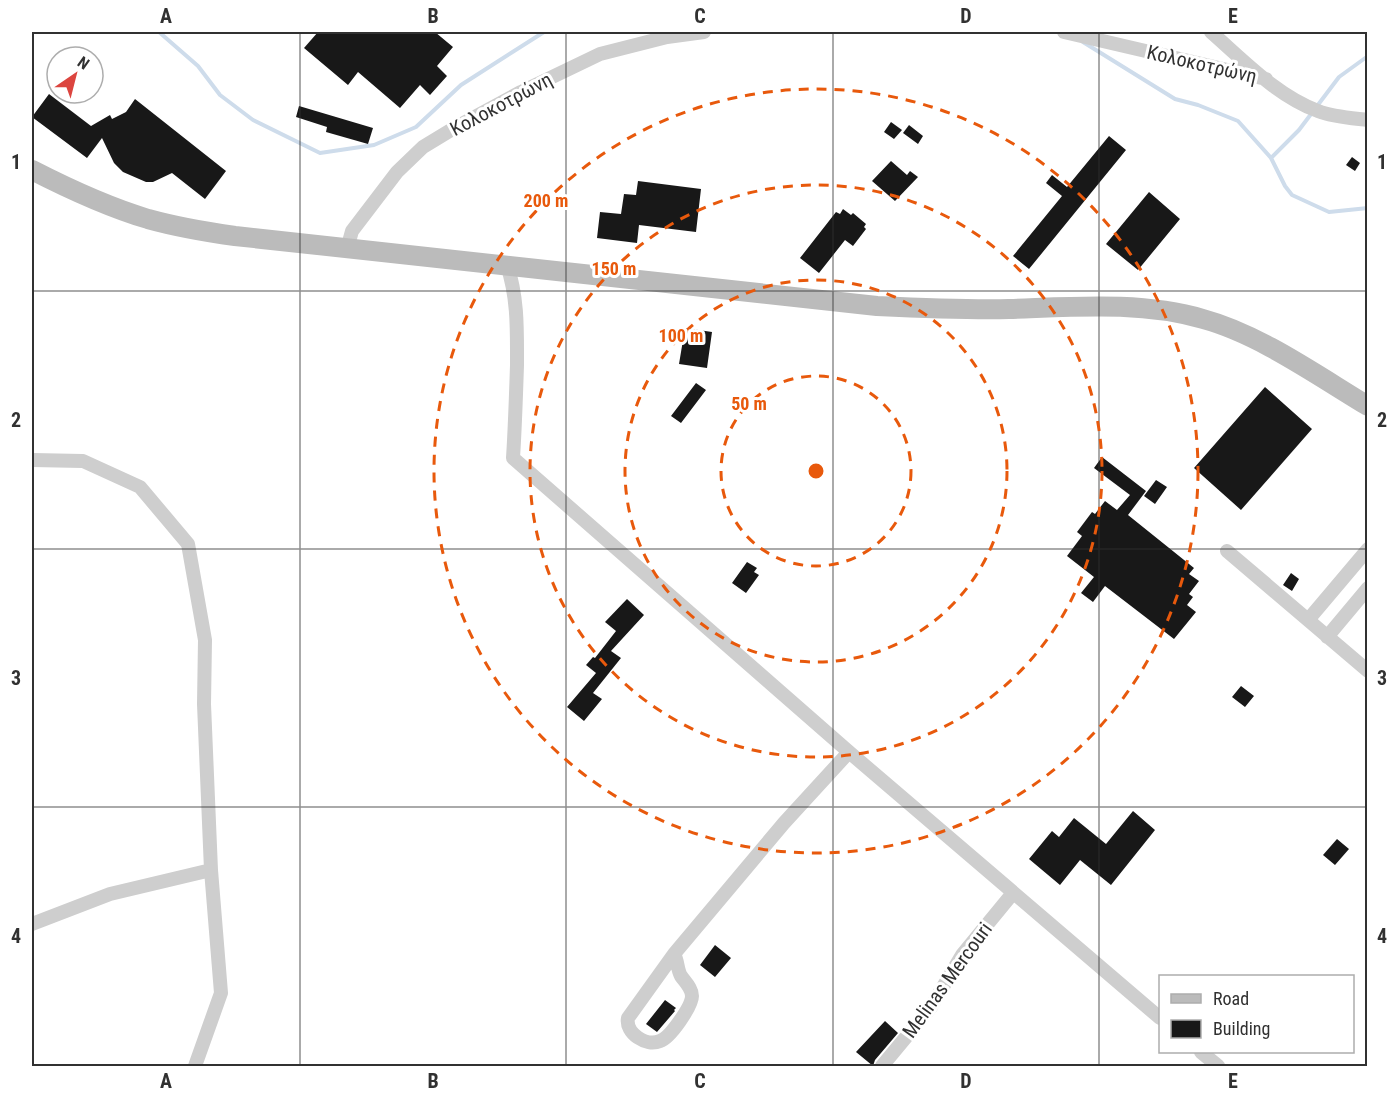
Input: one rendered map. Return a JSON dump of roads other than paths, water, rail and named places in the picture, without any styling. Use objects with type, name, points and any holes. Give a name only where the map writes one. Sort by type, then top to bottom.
[{"type":"street","name":"Κολοκοτρώνη","points":[[347,249],[352,231],[397,172],[423,147],[451,129],[600,54],[667,37],[698,32]]},
{"type":"street","name":"Κολοκοτρώνη","points":[[1064,32],[1266,80],[1314,110],[1368,120]]},
{"type":"street","points":[[1211,32],[1266,80]]},
{"type":"street","points":[[32,170],[114,207],[172,225],[235,236],[741,293],[877,306],[950,309],[1098,307],[1163,311],[1206,319],[1263,344],[1368,406]]},
{"type":"street","points":[[507,265],[517,311],[516,416],[513,458],[849,752],[1159,1016]]},
{"type":"street","points":[[32,460],[83,461],[140,487],[188,544],[205,639],[204,704],[211,870],[220,993],[195,1066]]},
{"type":"street","points":[[1308,620],[1368,549]]},
{"type":"street","points":[[1227,551],[1368,671]]},
{"type":"street","points":[[1327,637],[1368,588]]},
{"type":"street","points":[[674,954],[681,975],[692,992],[691,1002],[664,1039],[657,1042],[646,1041],[631,1031],[627,1024],[628,1018],[674,954],[784,823],[849,752]]},
{"type":"street","points":[[32,924],[110,894],[211,870]]},
{"type":"street","name":"Melinas Mercouri","points":[[882,1066],[931,1007],[962,955],[1013,893]]},
{"type":"street","points":[[1202,1053],[1218,1066]]},
{"type":"waterway","points":[[159,32],[198,66],[220,95],[253,120],[320,153],[374,145],[416,127],[461,85],[544,32]]},
{"type":"waterway","points":[[1083,42],[1175,99],[1198,105],[1238,121],[1271,158],[1292,195],[1329,212],[1368,208]]},
{"type":"waterway","points":[[1271,158],[1299,130],[1339,77],[1368,56]]}]
